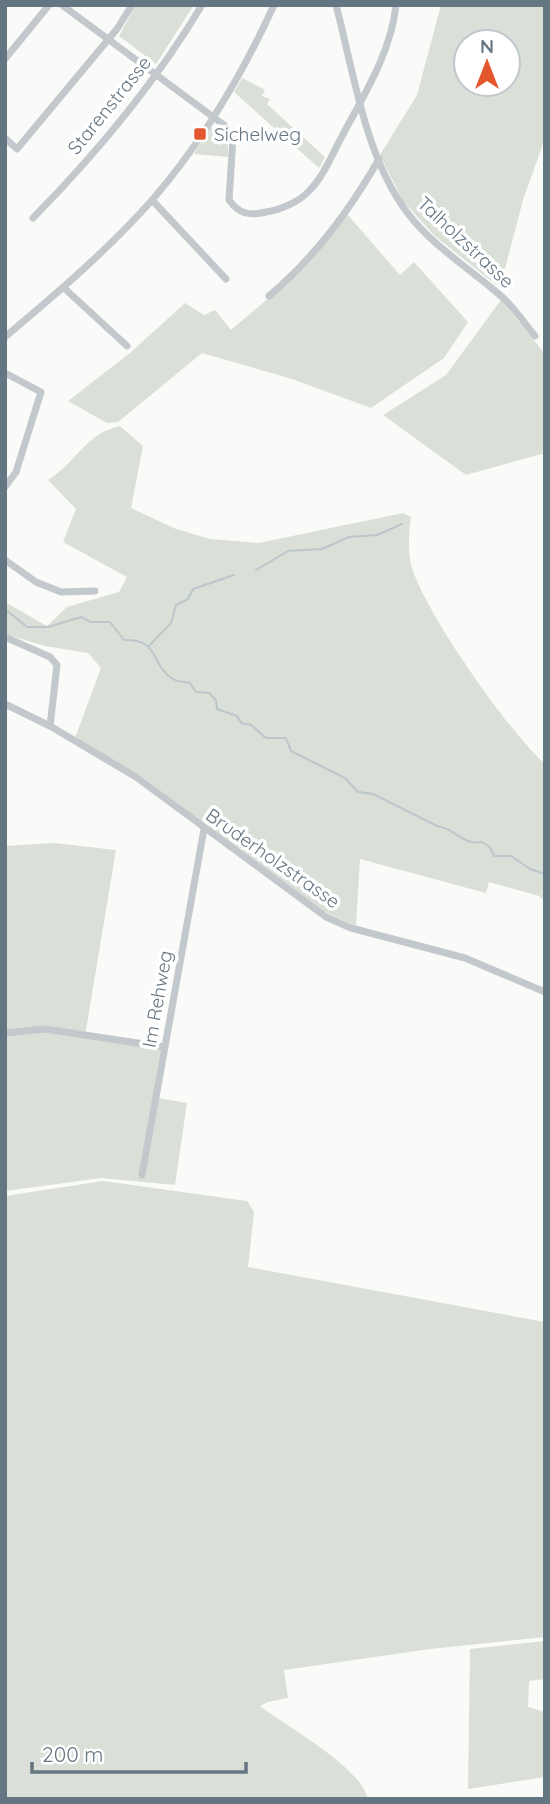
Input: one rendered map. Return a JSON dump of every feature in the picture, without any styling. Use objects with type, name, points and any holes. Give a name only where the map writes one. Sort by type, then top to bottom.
[{"type":"street","points":[[5,60],[49,5]]},
{"type":"street","points":[[62,5],[213,116],[233,137],[229,200],[244,214],[253,215],[283,207],[309,192],[360,102],[390,36],[396,5]]},
{"type":"street","points":[[5,138],[17,149],[109,38],[132,5]]},
{"type":"street","name":"Starenstrasse","points":[[33,218],[97,147],[156,73],[202,5]]},
{"type":"street","points":[[5,337],[152,201],[213,116],[260,37],[274,5]]},
{"type":"street","name":"Talholzstrasse","points":[[336,5],[360,102],[379,159],[406,211],[448,253],[501,296],[535,336]]},
{"type":"street","points":[[269,296],[308,260],[342,217],[379,159]]},
{"type":"street","points":[[152,201],[226,279]]},
{"type":"street","points":[[62,287],[127,346]]},
{"type":"street","points":[[5,373],[41,392],[16,472],[5,487]]},
{"type":"street","points":[[5,560],[36,582],[61,592],[96,591]]},
{"type":"street","points":[[5,637],[50,657],[57,665],[50,726]]},
{"type":"street","name":"Bruderholzstrasse","points":[[5,704],[50,726],[136,776],[326,917],[351,928],[464,958],[545,992]]},
{"type":"street","name":"Im Rehweg","points":[[142,1175],[204,829]]},
{"type":"street","points":[[5,1033],[45,1029],[164,1047]]},
{"type":"shaded area","points":[[136,5],[194,5],[156,64],[119,36]]},
{"type":"shaded area","points":[[441,5],[545,5],[545,138],[523,200],[501,284],[496,285],[435,236],[403,201],[380,155],[417,95]]},
{"type":"shaded area","points":[[242,78],[265,90],[262,96],[270,99],[267,104],[325,157],[319,168],[234,92]]},
{"type":"shaded area","points":[[219,126],[228,140],[228,157],[194,154],[210,128]]},
{"type":"shaded area","points":[[347,214],[400,275],[414,262],[468,322],[444,358],[371,408],[292,379],[202,353],[118,422],[107,423],[68,401],[130,353],[185,303],[204,315],[215,310],[231,330],[299,272]]},
{"type":"shaded area","points":[[501,300],[545,354],[545,453],[466,475],[383,415],[446,375]]},
{"type":"shaded area","points":[[120,426],[143,446],[131,508],[176,529],[210,539],[259,543],[403,513],[411,517],[410,560],[429,606],[489,698],[545,764],[545,901],[539,896],[489,882],[486,893],[360,859],[356,926],[314,907],[145,779],[75,738],[101,668],[88,653],[45,646],[5,634],[5,602],[47,626],[67,607],[119,592],[127,577],[63,542],[76,509],[48,480],[99,435]]},
{"type":"shaded area","points":[[54,843],[116,850],[85,1036],[161,1048],[153,1097],[187,1103],[175,1185],[101,1178],[5,1191],[5,846]]},
{"type":"shaded area","points":[[103,1181],[247,1201],[254,1212],[248,1267],[545,1322],[545,1637],[430,1649],[284,1670],[288,1698],[260,1706],[337,1761],[362,1786],[368,1799],[5,1799],[5,1196]]},
{"type":"shaded area","points":[[545,1641],[545,1679],[529,1681],[528,1707],[545,1712],[545,1777],[468,1789],[470,1649]]},
{"type":"waterway","points":[[256,570],[288,551],[322,549],[349,537],[377,535],[402,524]]},
{"type":"waterway","points":[[149,646],[171,623],[176,605],[188,599],[193,589],[234,575]]},
{"type":"waterway","points":[[5,609],[27,627],[48,627],[81,617],[91,622],[110,622],[124,640],[136,641],[149,648],[160,666],[173,679],[190,683],[196,692],[209,693],[216,700],[217,709],[237,716],[241,723],[251,725],[266,738],[286,738],[291,751],[345,778],[358,792],[373,794],[464,839],[475,843],[482,842],[490,847],[494,856],[511,856],[530,869],[545,874]]},
{"type":"place","name":"Sichelweg","points":[[200,134]]}]
